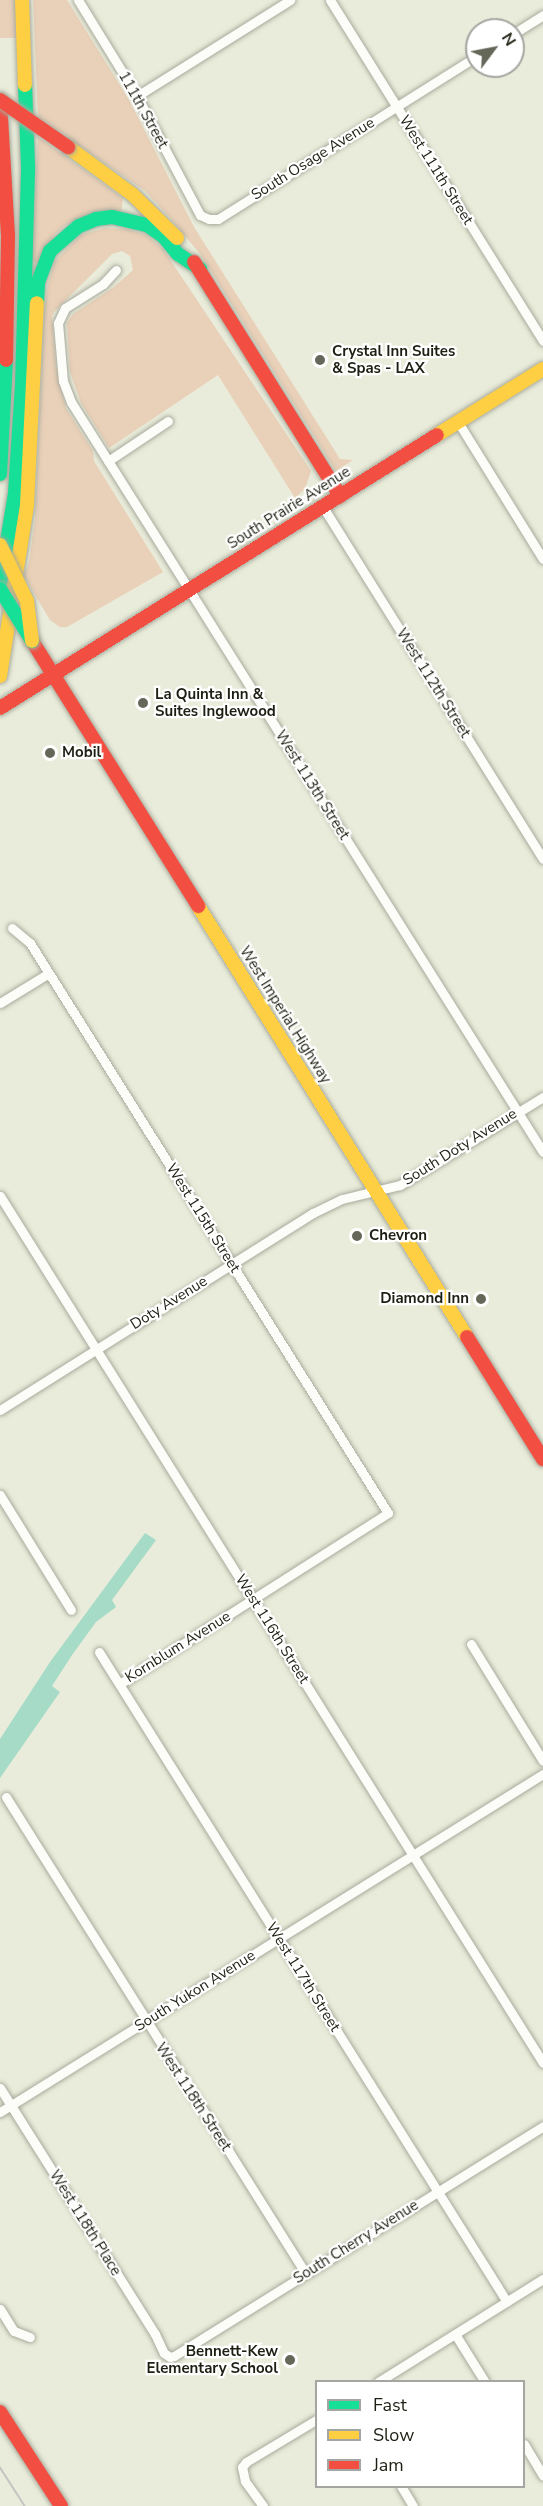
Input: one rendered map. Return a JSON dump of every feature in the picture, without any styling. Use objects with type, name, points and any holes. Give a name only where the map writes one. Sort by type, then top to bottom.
[{"type":"main road","points":[[0,584],[15,493],[22,386],[28,166],[22,0]]},
{"type":"main road","points":[[0,100],[132,194],[161,220],[200,269],[340,496]]},
{"type":"main road","points":[[0,100],[8,236],[8,292],[0,474]]},
{"type":"main road","points":[[0,675],[26,515],[38,282],[50,251],[79,226],[96,219],[129,219],[147,225],[164,237],[178,254],[200,269]]},
{"type":"main road","name":"South Prairie Avenue","points":[[6,705],[543,369]]},
{"type":"main road","points":[[0,545],[27,600],[32,641]]},
{"type":"main road","name":"West Imperial Highway","points":[[0,589],[543,1459]]},
{"type":"main road","points":[[0,2412],[61,2506]]},
{"type":"street","name":"111th Street","points":[[78,0],[137,96],[200,214],[209,219]]},
{"type":"street","points":[[137,96],[290,0]]},
{"type":"street","name":"West 111th Street","points":[[330,0],[543,340]]},
{"type":"street","points":[[525,26],[543,15]]},
{"type":"street","name":"South Osage Avenue","points":[[209,219],[218,219],[465,64]]},
{"type":"street","name":"West 113th Street","points":[[116,270],[103,284],[65,308],[58,323],[63,381],[71,402],[543,1152]]},
{"type":"street","points":[[108,461],[168,421]]},
{"type":"street","points":[[458,422],[543,559]]},
{"type":"street","name":"West 112th Street","points":[[322,507],[543,859]]},
{"type":"street","name":"West 115th Street","points":[[12,928],[30,943],[388,1513]]},
{"type":"street","points":[[0,1003],[49,973]]},
{"type":"street","name":"South Doty Avenue","points":[[375,1190],[400,1185],[543,1096]]},
{"type":"street","name":"Doty Avenue","points":[[0,1410],[313,1213],[342,1199],[375,1190]]},
{"type":"street","name":"West 116th Street","points":[[0,1196],[543,2063]]},
{"type":"street","points":[[0,1495],[71,1610]]},
{"type":"street","name":"Kornblum Avenue","points":[[120,1684],[388,1513]]},
{"type":"street","points":[[471,1644],[543,1761]]},
{"type":"street","name":"West 117th Street","points":[[99,1652],[507,2302]]},
{"type":"street","name":"South Yukon Avenue","points":[[0,2112],[543,1774]]},
{"type":"street","name":"West 118th Street","points":[[6,1797],[145,2023],[306,2274]]},
{"type":"street","name":"West 118th Place","points":[[0,2088],[155,2334],[164,2353],[170,2357]]},
{"type":"street","name":"South Cherry Avenue","points":[[170,2357],[543,2126]]},
{"type":"street","points":[[381,2380],[543,2279]]},
{"type":"street","points":[[0,2309],[14,2331],[30,2337]]},
{"type":"street","points":[[455,2334],[484,2380]]},
{"type":"street","points":[[263,2506],[245,2481],[242,2467],[246,2462],[315,2421]]},
{"type":"street","points":[[525,2446],[543,2476]]},
{"type":"street","points":[[401,2488],[412,2506]]},
{"type":"shaded area","points":[[0,0],[16,0],[16,38],[0,38]]},
{"type":"shaded area","points":[[33,0],[67,0],[129,100],[194,227],[340,459],[353,460],[336,471],[201,255],[170,218],[145,191],[38,117]]},
{"type":"shaded area","points":[[38,137],[123,198],[121,212],[74,220],[64,226],[55,234],[37,263],[32,261]]},
{"type":"shaded area","points":[[105,228],[127,229],[146,235],[163,249],[311,471],[305,489],[295,498],[218,375],[109,448],[81,403],[70,372],[67,323],[73,314],[114,287],[133,270],[130,256],[122,251],[112,254],[54,312],[52,316],[56,365],[66,408],[93,451],[94,461],[163,572],[67,627],[60,627],[50,620],[24,576],[29,562],[35,519],[44,313],[48,284],[55,261],[81,235]]},
{"type":"shaded area","points":[[145,1533],[156,1540],[112,1600],[116,1607],[96,1622],[72,1655],[52,1686],[60,1692],[0,1778],[0,1739],[50,1662]]},
{"type":"tram line","points":[[0,2467],[25,2506]]},
{"type":"traffic: fast","points":[[0,584],[15,493],[22,386],[28,166],[25,85]]},
{"type":"traffic: fast","points":[[37,303],[38,282],[50,251],[79,226],[96,219],[112,217],[147,225],[164,237],[178,254],[200,269]]},
{"type":"traffic: fast","points":[[0,474],[6,360]]},
{"type":"traffic: fast","points":[[0,589],[32,641]]},
{"type":"traffic: slow","points":[[22,0],[25,85]]},
{"type":"traffic: slow","points":[[68,147],[132,194],[177,238]]},
{"type":"traffic: slow","points":[[0,676],[27,505],[37,303]]},
{"type":"traffic: slow","points":[[437,435],[543,369]]},
{"type":"traffic: slow","points":[[0,545],[27,601],[32,641]]},
{"type":"traffic: slow","points":[[198,906],[467,1337]]},
{"type":"traffic: jam","points":[[0,100],[68,147]]},
{"type":"traffic: jam","points":[[0,101],[8,236],[6,360]]},
{"type":"traffic: jam","points":[[194,262],[340,496]]},
{"type":"traffic: jam","points":[[0,708],[437,435]]},
{"type":"traffic: jam","points":[[32,641],[198,906]]},
{"type":"traffic: jam","points":[[467,1337],[543,1459]]},
{"type":"traffic: jam","points":[[0,2412],[61,2506]]},
{"type":"place","name":"Crystal Inn Suites & Spas - LAX","points":[[320,360]]},
{"type":"place","name":"La Quinta Inn & Suites Inglewood","points":[[143,703]]},
{"type":"place","name":"Mobil","points":[[50,753]]},
{"type":"place","name":"Chevron","points":[[357,1236]]},
{"type":"place","name":"Diamond Inn","points":[[481,1299]]},
{"type":"place","name":"Bennett-Kew Elementary School","points":[[290,2360]]}]
